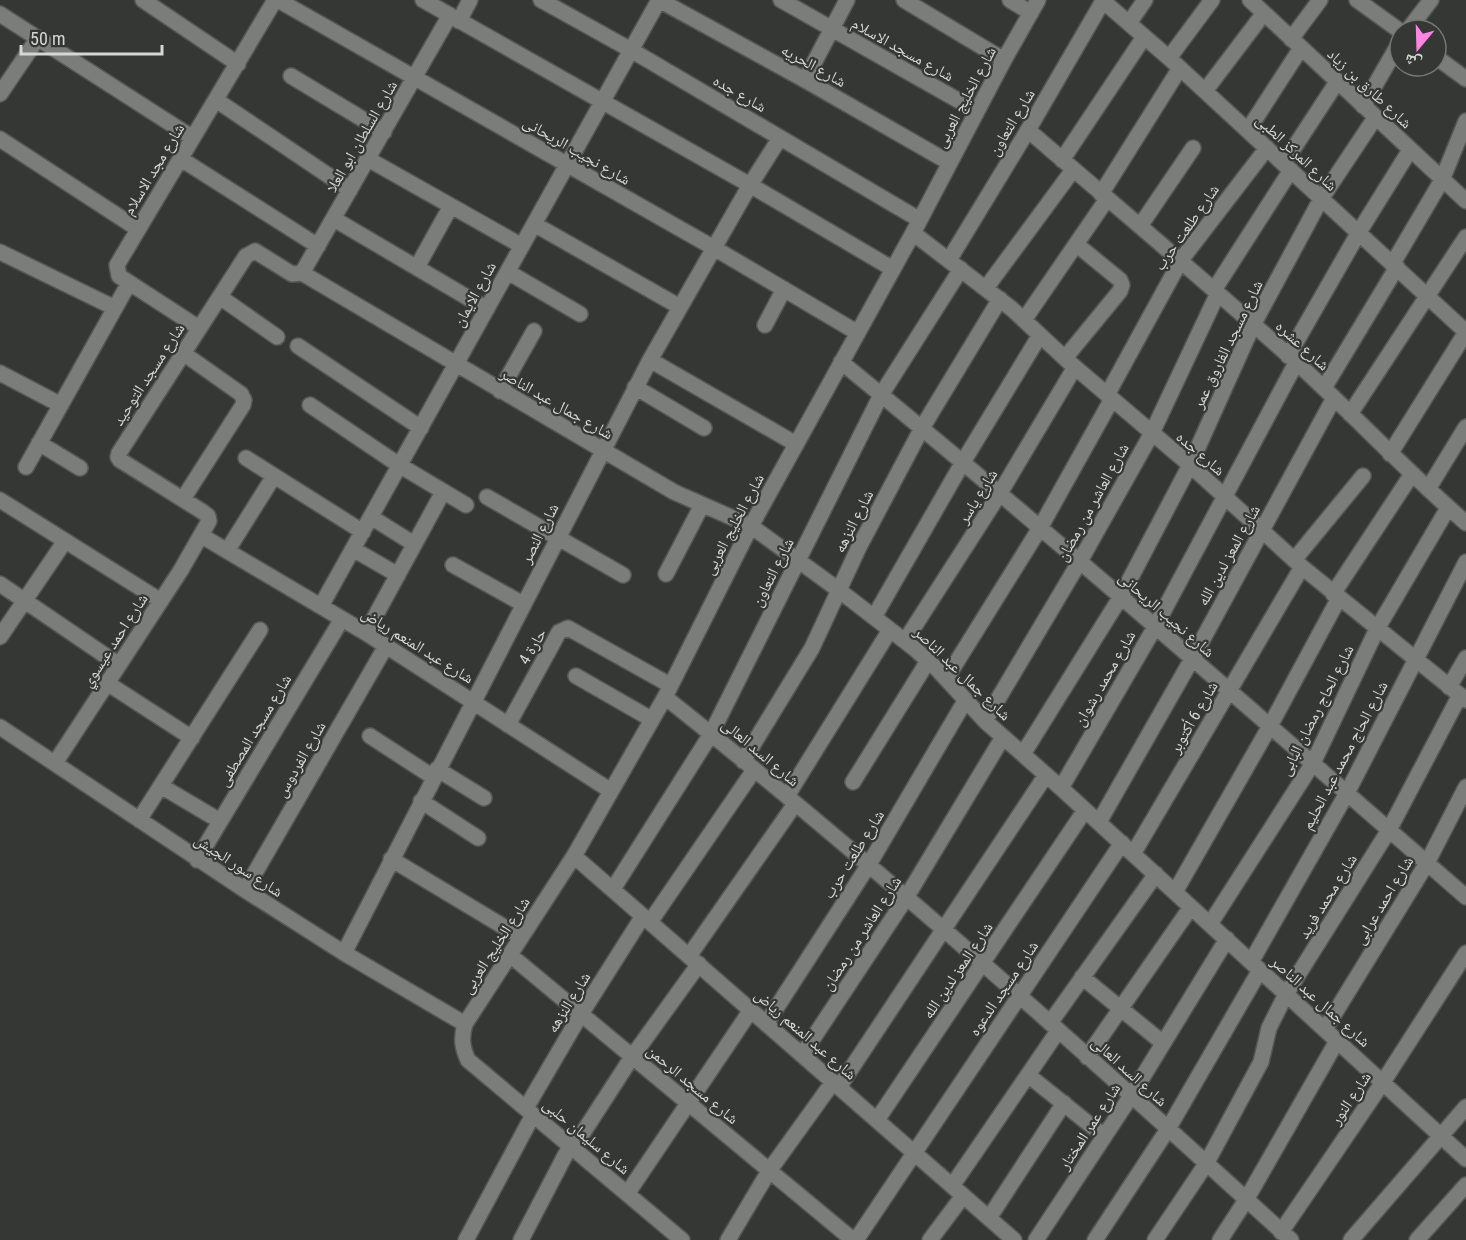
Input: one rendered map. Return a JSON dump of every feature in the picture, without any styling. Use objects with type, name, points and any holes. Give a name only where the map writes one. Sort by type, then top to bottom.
[{"type":"street","points":[[143,0],[238,64]]},
{"type":"street","points":[[423,0],[750,185],[893,269]]},
{"type":"street","name":"شارع السلطان ابو العلا","points":[[302,273],[415,78],[454,18],[470,0]]},
{"type":"street","name":"شارع جده","points":[[541,0],[780,138],[916,226],[955,264],[1000,299],[1336,596],[1458,694]]},
{"type":"street","name":"شارع الايمان","points":[[321,606],[659,0]]},
{"type":"street","name":"شارع الحريه","points":[[659,0],[950,162]]},
{"type":"street","name":"شارع مسجد الاسلام","points":[[780,0],[977,111]]},
{"type":"street","points":[[805,80],[847,0]]},
{"type":"street","points":[[904,0],[1004,60]]},
{"type":"street","points":[[1010,0],[1035,6]]},
{"type":"street","points":[[1129,23],[1146,0]]},
{"type":"street","points":[[1024,320],[1076,244],[1104,197],[1175,63],[1212,0]]},
{"type":"street","name":"شارع طارق بن زياد","points":[[1250,0],[1466,201]]},
{"type":"street","points":[[1248,130],[1320,0]]},
{"type":"street","points":[[1357,0],[1388,22]]},
{"type":"street","points":[[1417,18],[1431,0]]},
{"type":"street","name":"شارع المركز الطبى","points":[[1102,1],[1175,63],[1466,332]]},
{"type":"street","name":"شارع التعاون","points":[[613,889],[711,734],[881,395],[1102,1]]},
{"type":"street","name":"شارع مجد الاسلام","points":[[129,283],[118,276],[117,265],[238,64],[271,2]]},
{"type":"street","name":"شارع نجيب الريحانى","points":[[271,2],[415,78],[714,248],[858,333]]},
{"type":"street","name":"شارع الخليج العربى","points":[[465,1024],[574,856],[668,691],[751,526],[1035,6]]},
{"type":"street","points":[[1205,91],[1264,13]]},
{"type":"street","points":[[0,14],[193,138]]},
{"type":"street","points":[[986,288],[1067,165],[1144,37]]},
{"type":"street","points":[[0,94],[38,38]]},
{"type":"street","points":[[1363,106],[1388,63]]},
{"type":"street","points":[[1448,66],[1466,79]]},
{"type":"street","points":[[291,76],[384,132]]},
{"type":"street","name":"شارع العاشر من رمضان","points":[[985,721],[1080,561],[1152,433],[1216,292],[1337,82]]},
{"type":"street","points":[[216,100],[350,190]]},
{"type":"street","name":"شارع مسجد الفاروق عمر","points":[[1023,754],[1120,598],[1190,465],[1253,325],[1321,199],[1375,118]]},
{"type":"street","name":"شارع المعز لدين الله","points":[[1099,822],[1263,531],[1329,393],[1442,180],[1466,121]]},
{"type":"street","name":"شارع عشره","points":[[1028,130],[1292,359],[1390,454],[1466,523]]},
{"type":"street","name":"شارع النصر","points":[[344,953],[635,387],[750,185],[780,138]]},
{"type":"street","points":[[0,139],[138,230]]},
{"type":"street","points":[[1140,226],[1194,148]]},
{"type":"street","name":"شارع طلعت حرب","points":[[946,679],[1041,528],[1180,260],[1267,148]]},
{"type":"street","name":"شارع محمد رشوان","points":[[1061,788],[1155,627],[1359,232],[1410,150]]},
{"type":"street","points":[[181,159],[318,246]]},
{"type":"street","points":[[368,159],[522,246]]},
{"type":"street","points":[[417,267],[451,206]]},
{"type":"street","points":[[334,219],[487,309]]},
{"type":"street","points":[[534,224],[680,307]]},
{"type":"street","points":[[1350,414],[1466,237]]},
{"type":"street","name":"شارع ياسر","points":[[905,642],[1000,493],[1070,363],[1120,291],[1122,285],[1120,280],[1076,244]]},
{"type":"street","name":"شارع مسجد التوحيد","points":[[201,536],[209,521],[208,516],[118,457],[250,252],[255,251],[261,254],[292,274],[302,273]]},
{"type":"street","points":[[0,252],[115,308]]},
{"type":"street","points":[[508,272],[580,314]]},
{"type":"street","name":"شارع جمال عبد الناصر","points":[[302,273],[674,492],[751,526],[840,591],[928,661],[985,721],[1099,822],[1466,1159]]},
{"type":"street","points":[[26,468],[129,283],[199,328]]},
{"type":"street","points":[[765,325],[784,289]]},
{"type":"street","points":[[220,297],[277,338]]},
{"type":"street","name":"شارع النزهه","points":[[466,1240],[529,1111],[581,1014],[749,765],[812,648],[860,547],[922,428],[1000,299]]},
{"type":"street","points":[[500,391],[534,331]]},
{"type":"street","points":[[1390,454],[1466,332]]},
{"type":"street","points":[[874,617],[963,462],[1040,335]]},
{"type":"street","points":[[298,346],[421,428]]},
{"type":"street","points":[[183,353],[241,394],[244,400],[183,499]]},
{"type":"street","points":[[650,360],[796,444]]},
{"type":"street","name":"شارع نجيب الريحانى","points":[[841,362],[1080,561],[1466,897]]},
{"type":"street","points":[[0,373],[61,405]]},
{"type":"street","points":[[635,387],[704,428]]},
{"type":"street","points":[[310,405],[399,465],[466,505]]},
{"type":"street","points":[[1428,489],[1466,427]]},
{"type":"street","points":[[39,443],[80,468]]},
{"type":"street","points":[[246,458],[363,532]]},
{"type":"street","points":[[1175,892],[1270,726],[1336,596],[1412,474]]},
{"type":"street","points":[[227,551],[274,476]]},
{"type":"street","name":"شارع 6 أكتوبر","points":[[1127,848],[1229,691],[1298,563],[1363,476]]},
{"type":"street","points":[[366,633],[443,492]]},
{"type":"street","points":[[486,497],[623,575]]},
{"type":"street","points":[[0,500],[161,601]]},
{"type":"street","points":[[666,574],[702,505]]},
{"type":"street","name":"شارع الحاج رمضان البابى","points":[[1210,924],[1312,763],[1377,629],[1448,508]]},
{"type":"street","points":[[371,518],[414,544]]},
{"type":"street","name":"شارع عبد المنعم رياض","points":[[201,536],[366,633],[611,791]]},
{"type":"street","name":"شارع احمد عيسوي","points":[[56,763],[201,536]]},
{"type":"street","points":[[0,637],[65,541]]},
{"type":"street","points":[[353,549],[398,575]]},
{"type":"street","name":"شارع الحاج محمد عبد الحليم","points":[[1095,1240],[1168,1129],[1347,793],[1414,659],[1466,562]]},
{"type":"street","points":[[453,565],[523,604]]},
{"type":"street","points":[[0,584],[119,665]]},
{"type":"street","name":"شارع مسجد المصطفى","points":[[197,860],[342,619]]},
{"type":"street","name":"حارة 4","points":[[508,725],[559,632],[568,628],[668,691]]},
{"type":"street","points":[[139,820],[260,630]]},
{"type":"street","points":[[521,1240],[571,1147],[694,960],[890,630]]},
{"type":"street","name":"شارع الفردوس","points":[[245,890],[386,646]]},
{"type":"street","name":"شارع محمد فريد","points":[[1155,1240],[1206,1164],[1261,1062],[1269,1028],[1286,994],[1389,830],[1458,694],[1466,658]]},
{"type":"street","points":[[853,783],[928,661]]},
{"type":"street","points":[[576,675],[651,719]]},
{"type":"street","points":[[107,684],[192,738]]},
{"type":"street","name":"شارع السد العالى","points":[[668,691],[711,734],[984,963],[1286,1236]]},
{"type":"street","name":"شارع طلعت حرب","points":[[766,1024],[868,866],[965,701]]},
{"type":"street","name":"شارع سور الجيش","points":[[0,727],[197,860],[344,953],[465,1024]]},
{"type":"street","points":[[369,736],[484,798]]},
{"type":"street","name":"شارع العاشر من رمضان","points":[[802,1055],[906,898],[1003,737]]},
{"type":"street","points":[[728,1240],[769,1171],[836,1085],[1046,775]]},
{"type":"street","points":[[161,786],[220,821]]},
{"type":"street","name":"شارع احمد عرابى","points":[[1325,1029],[1427,863],[1466,788]]},
{"type":"street","points":[[421,801],[478,838]]},
{"type":"street","name":"شارع المعز لدين الله","points":[[877,1120],[1085,810]]},
{"type":"street","name":"شارع مسجد الدعوه","points":[[855,1240],[1020,996],[1127,848]]},
{"type":"street","name":"شارع عبد المنعم رياض","points":[[574,856],[989,1218],[1009,1239]]},
{"type":"street","points":[[391,859],[521,938]]},
{"type":"street","points":[[930,1240],[957,1191],[1028,1075],[1082,977],[1156,874]]},
{"type":"street","points":[[1087,1057],[1191,906]]},
{"type":"street","name":"شارع عمر المختار","points":[[1036,1240],[1131,1096],[1227,939]]},
{"type":"street","name":"شارع النور","points":[[1286,1236],[1466,953]]},
{"type":"street","name":"شارع مسجد الرحمن","points":[[510,955],[855,1240]]},
{"type":"street","points":[[1082,977],[1163,1043]]},
{"type":"street","points":[[627,1194],[751,1010]]},
{"type":"street","name":"شارع سليمان حلبى","points":[[465,1024],[462,1047],[468,1060],[627,1194],[663,1234],[682,1240]]},
{"type":"street","points":[[1220,1240],[1246,1200],[1337,1041]]},
{"type":"street","points":[[1028,1075],[1104,1136]]},
{"type":"street","points":[[989,1218],[1064,1103]]},
{"type":"street","points":[[1351,1240],[1466,1107]]},
{"type":"street","points":[[1417,1240],[1466,1185]]}]
